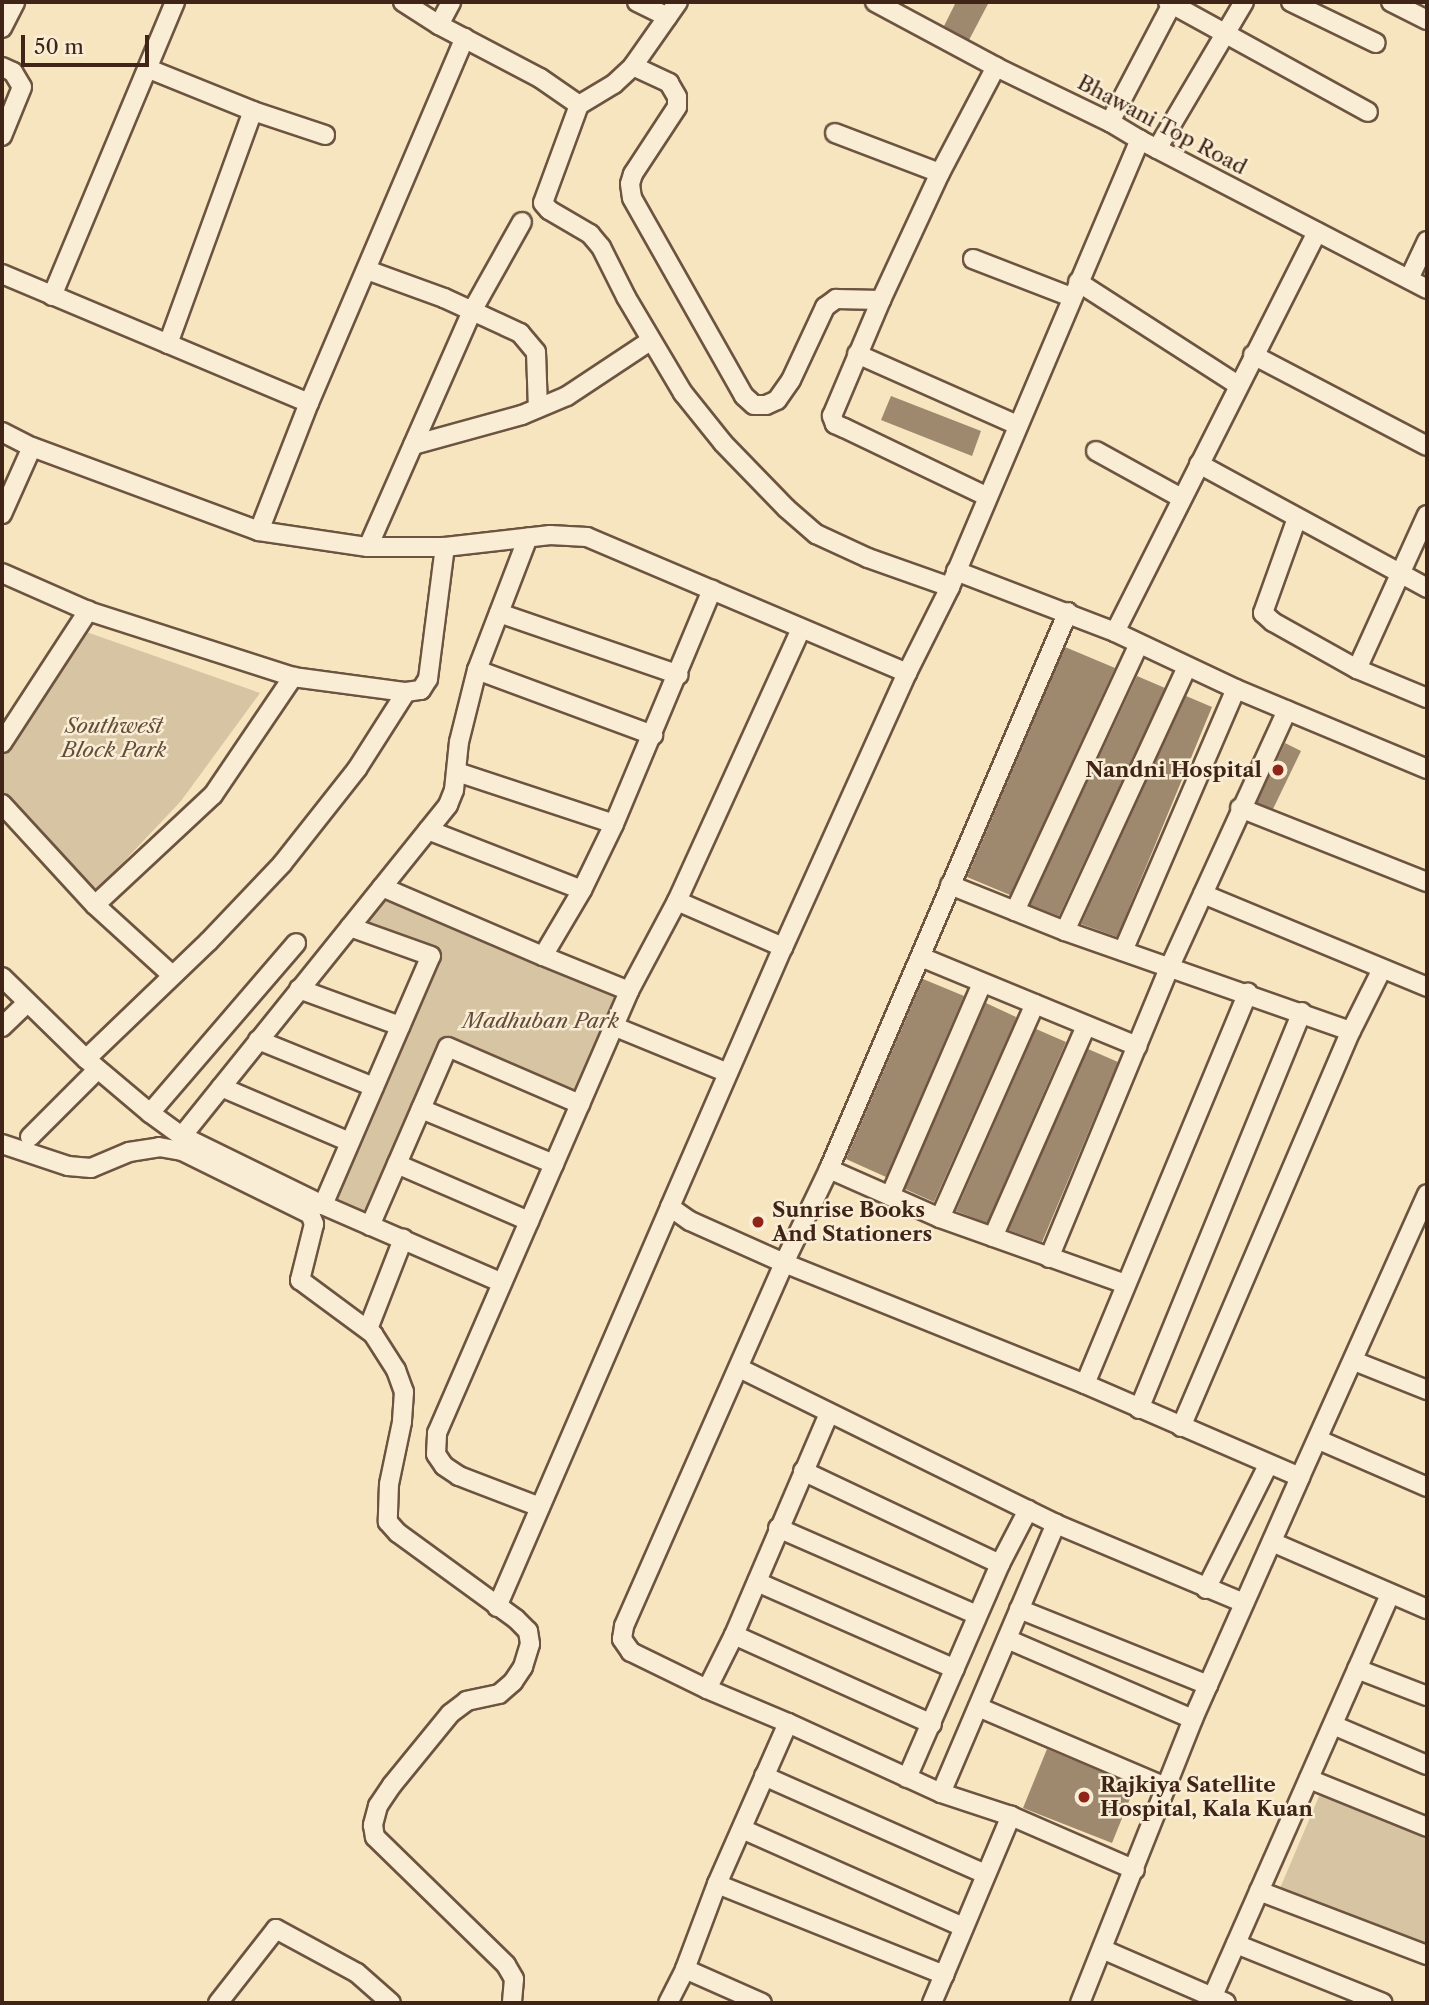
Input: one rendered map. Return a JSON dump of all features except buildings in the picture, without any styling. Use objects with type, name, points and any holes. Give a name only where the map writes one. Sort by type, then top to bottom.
[{"type":"street","points":[[2,29],[15,2]]},
{"type":"street","points":[[52,296],[175,2]]},
{"type":"street","points":[[402,2],[439,25],[540,78],[579,104]]},
{"type":"street","points":[[439,25],[451,2]]},
{"type":"street","points":[[637,2],[668,17]]},
{"type":"street","points":[[678,2],[633,66],[614,84],[579,104],[543,203],[549,211],[590,234],[601,247],[650,341],[683,393],[723,443],[804,524],[843,548],[1068,612],[1236,689],[1427,769]]},
{"type":"street","points":[[1111,122],[1171,2],[1368,111]]},
{"type":"street","points":[[1157,149],[1244,2]]},
{"type":"street","points":[[1292,2],[1376,43]]},
{"type":"street","points":[[1391,2],[1427,20]]},
{"type":"street","name":"Bhawani Top Road","points":[[886,4],[996,67],[1111,122],[1157,149],[1427,289]]},
{"type":"street","points":[[260,531],[309,403],[465,38]]},
{"type":"street","points":[[2,66],[13,72],[22,87],[2,136]]},
{"type":"street","points":[[633,66],[669,83],[677,97],[677,107],[633,174],[629,184],[632,198],[744,396],[754,405],[766,405],[778,400],[791,380],[825,307],[836,299],[881,300]]},
{"type":"street","points":[[986,496],[835,424],[832,416],[881,300],[940,173],[996,67]]},
{"type":"street","points":[[149,69],[253,111],[325,135]]},
{"type":"street","points":[[168,344],[253,111]]},
{"type":"street","points":[[835,133],[940,173]]},
{"type":"street","points":[[497,1607],[783,947],[907,673],[953,579],[1074,289],[1140,140]]},
{"type":"street","points":[[368,547],[472,311],[522,222]]},
{"type":"street","points":[[1115,632],[1317,232]]},
{"type":"street","points":[[1409,279],[1427,241]]},
{"type":"street","points":[[973,259],[1074,289],[1238,385]]},
{"type":"street","points":[[367,270],[411,284],[520,333],[531,344],[537,364],[538,408]]},
{"type":"street","points":[[2,274],[309,403]]},
{"type":"street","points":[[413,445],[456,435],[538,408],[586,386],[650,341]]},
{"type":"street","points":[[857,354],[1017,425]]},
{"type":"street","points":[[1253,355],[1427,446]]},
{"type":"street","points":[[2,432],[33,447],[260,531],[368,547],[445,547],[568,534],[587,537],[907,673]]},
{"type":"street","points":[[2,514],[33,447]]},
{"type":"street","points":[[1096,451],[1181,498]]},
{"type":"street","points":[[1199,464],[1427,588]]},
{"type":"street","points":[[1357,669],[1427,515]]},
{"type":"street","points":[[1297,519],[1265,601],[1263,613],[1273,622],[1357,669],[1427,698]]},
{"type":"street","points":[[182,1136],[448,805],[457,772],[459,742],[477,670],[528,537]]},
{"type":"street","points":[[2,573],[88,611],[293,677],[406,692],[421,690],[428,679],[445,547]]},
{"type":"street","points":[[543,956],[582,890],[614,824],[679,676],[712,590]]},
{"type":"street","points":[[2,743],[88,611]]},
{"type":"street","points":[[1068,612],[950,885],[922,957],[624,1626],[622,1639],[631,1652],[707,1689],[941,1793],[1011,1816],[1135,1870]]},
{"type":"street","points":[[499,613],[679,676]]},
{"type":"street","points":[[540,1507],[459,1476],[444,1466],[436,1454],[437,1433],[629,990],[677,901],[801,629]]},
{"type":"street","points":[[1015,911],[1139,644]]},
{"type":"street","points":[[1065,931],[1187,667]]},
{"type":"street","points":[[477,670],[653,735]]},
{"type":"street","points":[[95,905],[213,795],[293,677]]},
{"type":"street","points":[[1123,951],[1236,689]]},
{"type":"street","points":[[30,1137],[173,975],[218,931],[307,834],[356,769],[406,692]]},
{"type":"street","points":[[1049,1258],[1170,966],[1240,808],[1287,711]]},
{"type":"street","points":[[457,772],[614,824]]},
{"type":"street","points":[[2,804],[95,905],[173,975]]},
{"type":"street","points":[[1240,808],[1427,882]]},
{"type":"street","points":[[428,830],[582,890]]},
{"type":"street","points":[[950,885],[1065,931],[1351,1031]]},
{"type":"street","points":[[382,887],[629,990]]},
{"type":"street","points":[[1203,894],[1427,987]]},
{"type":"street","points":[[677,901],[783,947]]},
{"type":"street","points":[[323,1205],[430,956],[350,927]]},
{"type":"street","points":[[150,1113],[296,943]]},
{"type":"street","points":[[922,957],[1137,1046]]},
{"type":"street","points":[[1181,1427],[1351,1031],[1382,970]]},
{"type":"street","points":[[2,977],[92,1064],[182,1136],[323,1205],[502,1283]]},
{"type":"street","points":[[890,1196],[982,983]]},
{"type":"street","points":[[299,989],[400,1026]]},
{"type":"street","points":[[1085,1384],[1248,993]]},
{"type":"street","points":[[2,1027],[27,1003]]},
{"type":"street","points":[[940,1218],[1035,1004]]},
{"type":"street","points":[[1139,1409],[1302,1013]]},
{"type":"street","points":[[613,1026],[728,1073]]},
{"type":"street","points":[[993,1237],[1086,1026]]},
{"type":"street","points":[[258,1040],[374,1087]]},
{"type":"street","points":[[370,1226],[448,1047],[580,1104]]},
{"type":"street","points":[[221,1087],[350,1142]]},
{"type":"street","points":[[421,1109],[554,1164]]},
{"type":"street","points":[[2,1144],[68,1166],[91,1168],[129,1152],[159,1147],[182,1151],[310,1214],[314,1224],[300,1280],[368,1329],[396,1370],[404,1392],[402,1422],[389,1484],[388,1522],[398,1533],[528,1631],[530,1644],[523,1667],[513,1682],[499,1694],[467,1701],[450,1714],[392,1785],[378,1806],[373,1825],[375,1837],[506,1965],[514,1979],[512,2003]]},
{"type":"street","points":[[397,1164],[529,1221]]},
{"type":"street","points":[[829,1169],[940,1218],[1125,1284]]},
{"type":"street","points":[[1080,2003],[1193,1719],[1427,1194]]},
{"type":"street","points":[[670,1207],[690,1221],[784,1263],[1085,1384],[1300,1477]]},
{"type":"street","points":[[368,1329],[403,1239]]},
{"type":"street","points":[[1354,1361],[1427,1390]]},
{"type":"street","points":[[739,1368],[1056,1524],[1244,1603]]},
{"type":"street","points":[[707,1689],[734,1635],[828,1413]]},
{"type":"street","points":[[1319,1440],[1427,1487]]},
{"type":"street","points":[[1206,1589],[1268,1465]]},
{"type":"street","points":[[803,1471],[1000,1564]]},
{"type":"street","points":[[907,1778],[1000,1564],[1028,1510]]},
{"type":"street","points":[[941,1793],[1056,1524]]},
{"type":"street","points":[[778,1528],[977,1615]]},
{"type":"street","points":[[1272,1542],[1427,1609]]},
{"type":"street","points":[[757,1582],[955,1669]]},
{"type":"street","points":[[1102,1948],[1219,2000],[1236,1944],[1390,1595]]},
{"type":"street","points":[[1019,1609],[1208,1685]]},
{"type":"street","points":[[734,1635],[932,1724]]},
{"type":"street","points":[[1007,1639],[1193,1719]]},
{"type":"street","points":[[1357,1669],[1427,1696]]},
{"type":"street","points":[[978,1707],[1166,1787]]},
{"type":"street","points":[[668,2003],[685,1969],[717,1884],[788,1723]]},
{"type":"street","points":[[1333,1725],[1427,1765]]},
{"type":"street","points":[[764,1776],[985,1874]]},
{"type":"street","points":[[1309,1779],[1427,1827]]},
{"type":"street","points":[[932,2003],[1011,1816]]},
{"type":"street","points":[[742,1829],[963,1927]]},
{"type":"street","points":[[717,1884],[944,1975]]},
{"type":"street","points":[[1259,1891],[1427,1955]]},
{"type":"street","points":[[218,2003],[276,1929],[357,1973],[391,2003]]},
{"type":"street","points":[[1236,1944],[1383,2003]]},
{"type":"street","points":[[685,1969],[762,2003]]},
{"type":"green space","name":"Southwest Block Park","points":[[75,628],[260,693],[181,801],[96,891],[2,806],[2,745]]},
{"type":"green space","name":"Madhuban Park","points":[[382,887],[629,991],[580,1104],[448,1047],[370,1226],[323,1205],[430,957],[350,927]]},
{"type":"green space","points":[[1320,1794],[1427,1839],[1427,1956],[1278,1893]]},
{"type":"place","name":"Nandni Hospital","points":[[1278,770]]},
{"type":"place","name":"Sunrise Books And Stationers","points":[[758,1222]]},
{"type":"place","name":"Rajkiya Satellite Hospital, Kala Kuan","points":[[1084,1797]]}]
